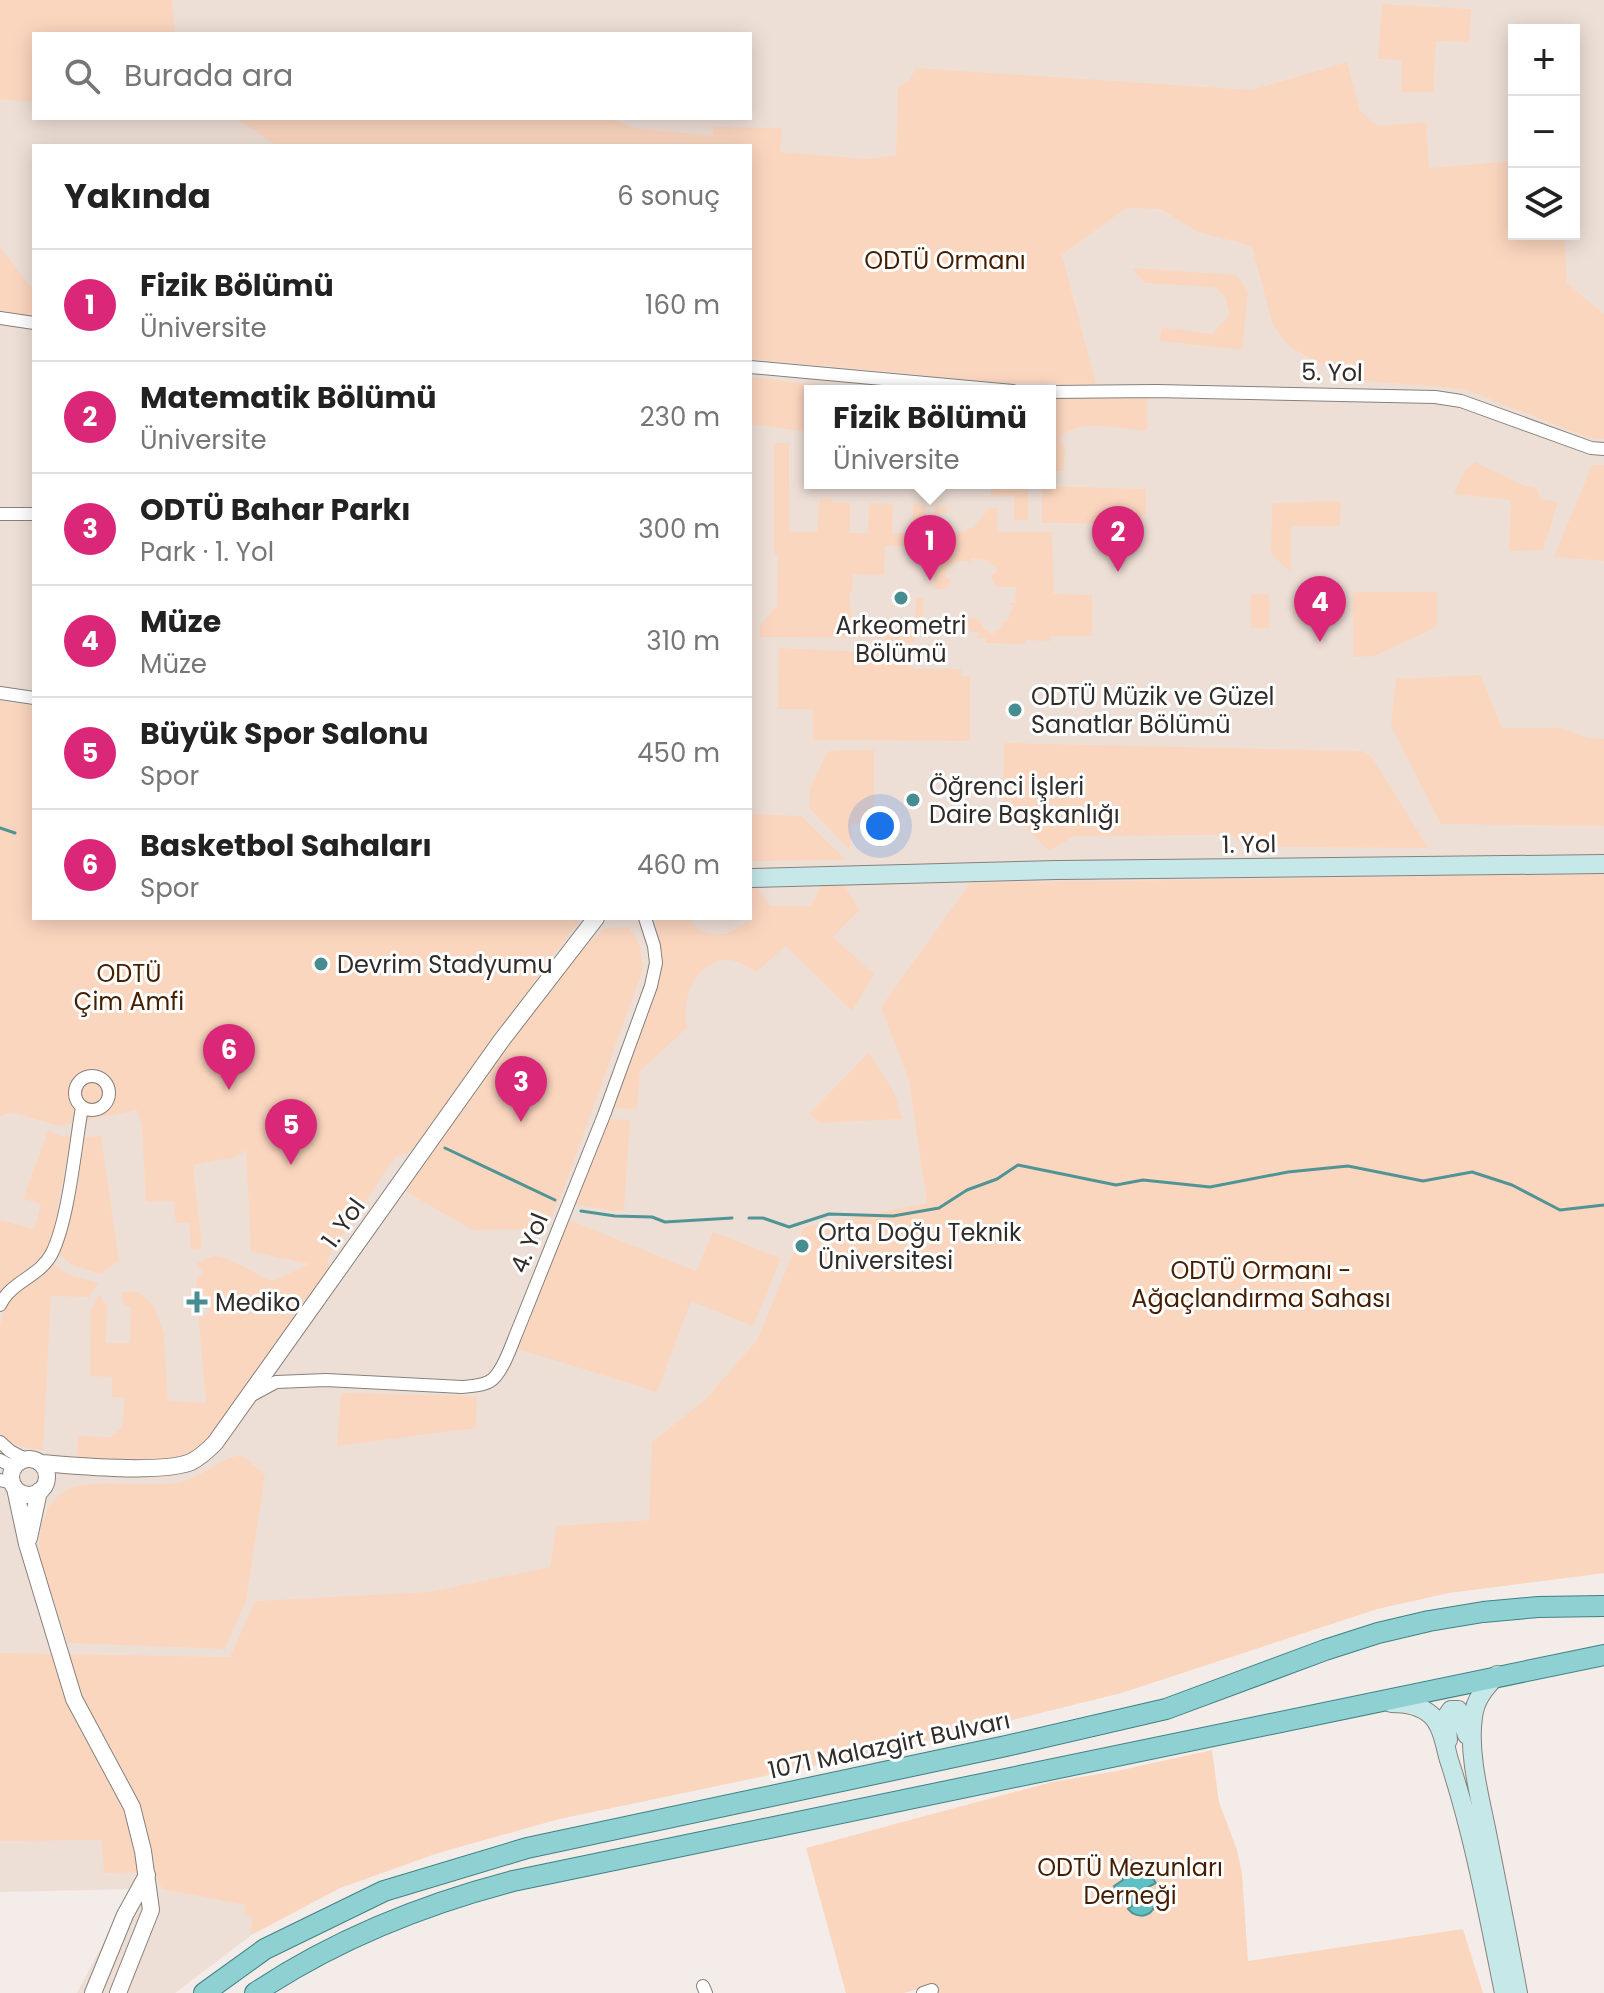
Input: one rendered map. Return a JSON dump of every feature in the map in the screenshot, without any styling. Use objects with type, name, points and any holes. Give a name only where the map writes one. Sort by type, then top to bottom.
[{"type":"main road","name":"1. Yol","points":[[752,878],[872,870],[1446,860],[1604,853]]},
{"type":"main road","name":"1. Yol","points":[[1446,860],[1604,864]]},
{"type":"main road","name":"1. Yol","points":[[752,867],[872,870]]},
{"type":"main road","name":"1071 Malazgirt Bulvarı","points":[[204,1993],[265,1949],[384,1891],[527,1848],[1166,1709],[1325,1650],[1429,1621],[1538,1607],[1604,1606]]},
{"type":"main road","points":[[255,1993],[325,1951],[380,1925],[513,1881],[1604,1655]]},
{"type":"main road","points":[[1497,1675],[1481,1693],[1472,1719],[1476,1765],[1518,1993]]},
{"type":"main road","points":[[1376,1703],[1404,1703],[1431,1714],[1441,1733],[1476,1852],[1504,1993]]},
{"type":"main road","points":[[1453,1771],[1446,1717],[1451,1710],[1458,1710],[1461,1715],[1476,1765]]},
{"type":"street","points":[[0,318],[32,323]]},
{"type":"street","points":[[752,367],[947,385]]},
{"type":"street","name":"5. Yol","points":[[1056,392],[1435,397],[1461,401],[1591,448],[1604,449]]},
{"type":"street","points":[[0,514],[32,514]]},
{"type":"street","points":[[0,693],[32,698]]},
{"type":"street","name":"1. Yol","points":[[14,1471],[147,1467],[190,1462],[203,1455],[215,1443],[501,1041],[596,921]]},
{"type":"street","name":"4. Yol","points":[[243,1401],[276,1382],[381,1382],[462,1387],[479,1386],[492,1380],[514,1339],[646,1000],[656,963],[646,921]]},
{"type":"street","points":[[0,1305],[5,1295],[40,1270],[51,1255],[60,1229],[82,1107]]},
{"type":"street","points":[[273,1360],[276,1370],[294,1381]]},
{"type":"street","points":[[0,1442],[10,1451],[27,1544],[74,1699],[132,1807],[147,1875],[151,1910],[118,1993]]},
{"type":"street","points":[[14,1471],[24,1494],[80,1467]]},
{"type":"street","points":[[14,1471],[47,1474],[27,1544]]},
{"type":"street","points":[[93,1993],[125,1915],[147,1875]]},
{"type":"shaded area","name":"Orta Doğu Teknik Üniversitesi","points":[[0,0],[1604,0],[1604,1573],[1448,1593],[1377,1609],[1121,1693],[903,1747],[559,1819],[494,1836],[340,1888],[253,1934],[175,1993],[77,1993],[132,1889],[0,1892]]},
{"type":"green space","points":[[0,0],[172,0],[175,32],[32,32],[32,102],[0,99]]},
{"type":"green space","points":[[1382,4],[1471,9],[1469,42],[1436,41],[1433,92],[1401,92],[1402,60],[1378,59]]},
{"type":"green space","name":"ODTÜ Ormanı","points":[[1347,62],[1360,111],[1378,126],[1426,122],[1429,168],[1508,161],[1508,240],[1564,240],[1567,283],[1604,314],[1604,439],[1589,438],[1464,389],[1351,380],[1291,348],[1273,326],[1252,246],[1197,232],[1161,209],[1126,208],[1062,255],[1096,384],[1007,383],[752,359],[752,144],[274,144],[239,120],[615,120],[634,128],[713,136],[713,127],[782,128],[780,152],[867,159],[896,155],[898,88],[909,80],[916,68],[1252,90]]},
{"type":"green space","points":[[0,247],[32,286],[32,317],[0,312]]},
{"type":"green space","points":[[1132,268],[1237,275],[1248,292],[1242,350],[1159,341],[1162,327],[1212,334],[1230,314],[1225,296],[1215,287],[1145,283]]},
{"type":"green space","points":[[752,377],[820,385],[804,385],[804,431],[752,424]]},
{"type":"green space","points":[[1147,398],[1147,431],[1090,426],[1069,431],[1060,437],[1065,450],[1063,471],[1056,471],[1056,399]]},
{"type":"green space","points":[[774,443],[789,443],[789,532],[817,532],[820,498],[850,503],[850,533],[868,533],[869,503],[893,504],[892,533],[912,533],[913,504],[926,505],[925,547],[885,546],[884,575],[853,574],[852,591],[849,592],[852,618],[915,619],[916,598],[923,598],[923,632],[915,632],[915,643],[885,643],[884,638],[760,637],[760,625],[777,606]]},
{"type":"green space","points":[[1475,462],[1523,485],[1537,488],[1540,499],[1558,502],[1543,550],[1509,551],[1511,500],[1454,494],[1465,470]]},
{"type":"green space","points":[[1592,465],[1604,465],[1604,561],[1554,557]]},
{"type":"green space","points":[[1056,486],[1146,489],[1146,512],[1134,524],[1042,523],[1042,489],[1056,489]]},
{"type":"green space","points":[[991,489],[1028,489],[1028,520],[1014,520],[1014,496],[991,495]]},
{"type":"green space","points":[[1341,501],[1340,526],[1291,526],[1291,572],[1271,554],[1272,503]]},
{"type":"green space","points":[[935,505],[947,508],[947,513],[938,513],[937,528],[940,531],[950,532],[952,528],[955,532],[965,532],[973,528],[989,508],[997,508],[997,532],[1052,532],[1054,594],[1092,595],[1092,636],[1051,636],[1051,641],[1025,640],[1025,644],[986,643],[986,638],[978,638],[978,632],[969,632],[966,618],[979,619],[984,630],[987,629],[991,635],[1004,625],[1001,622],[1007,621],[1013,607],[1009,603],[1015,603],[1016,587],[996,587],[991,576],[998,570],[986,560],[971,558],[970,562],[957,562],[948,569],[945,576],[951,580],[946,589],[934,589]]},
{"type":"green space","points":[[1353,592],[1437,592],[1437,627],[1374,656],[1353,657]]},
{"type":"green space","points":[[1251,594],[1269,594],[1269,628],[1251,628]]},
{"type":"green space","points":[[779,648],[905,654],[905,661],[914,669],[961,669],[961,676],[970,676],[970,741],[813,740],[813,709],[778,709]]},
{"type":"green space","points":[[1480,675],[1502,728],[1559,728],[1588,738],[1604,739],[1604,826],[1441,824],[1391,726],[1396,679]]},
{"type":"green space","name":"ODTÜ Çim Amfi","points":[[0,701],[32,706],[32,920],[580,920],[410,1153],[395,1157],[327,1259],[332,1270],[197,1455],[153,1461],[76,1458],[78,1436],[110,1437],[122,1427],[125,1397],[112,1397],[112,1377],[90,1376],[91,1311],[99,1295],[107,1306],[106,1343],[130,1343],[131,1307],[124,1306],[121,1292],[139,1292],[154,1306],[164,1333],[168,1401],[206,1403],[199,1317],[209,1314],[208,1295],[198,1296],[196,1280],[204,1272],[196,1264],[215,1256],[221,1257],[272,1281],[310,1264],[251,1252],[246,1150],[236,1157],[193,1165],[202,1249],[191,1250],[189,1223],[176,1223],[173,1201],[146,1202],[142,1128],[137,1110],[59,1126],[11,1112],[0,1117]]},
{"type":"green space","points":[[1004,743],[1363,751],[1372,757],[1428,848],[1248,847],[1231,835],[1075,836],[1049,851],[1003,804]]},
{"type":"green space","points":[[874,750],[874,823],[851,824],[850,850],[809,808],[810,789],[827,752]]},
{"type":"green space","points":[[752,814],[801,816],[846,860],[752,861]]},
{"type":"green space","name":"ODTÜ Ormanı - Ağaçlandırma Sahası","points":[[1604,874],[1604,1573],[1448,1593],[1377,1609],[1121,1693],[903,1747],[559,1819],[435,1854],[340,1888],[253,1934],[253,1917],[244,1915],[246,1905],[162,1889],[154,1872],[104,1873],[101,1840],[0,1841],[0,1653],[230,1657],[255,1601],[429,1592],[550,1567],[556,1526],[649,1520],[652,1442],[706,1399],[757,1340],[804,1227],[927,1203],[909,1081],[881,1007],[970,883]]},
{"type":"green space","points":[[843,883],[859,910],[833,937],[874,974],[852,1011],[786,946],[756,972],[735,961],[716,962],[706,967],[692,985],[686,1007],[687,1028],[640,1071],[637,1109],[612,1108],[658,982],[660,969],[655,920],[691,920],[706,933],[722,934],[752,920],[752,886],[756,885],[771,906],[810,906],[823,884]]},
{"type":"green space","points":[[629,927],[640,945],[643,969],[563,1191],[546,1229],[472,1230],[405,1191],[503,1053],[582,950],[604,929]]},
{"type":"green space","points":[[869,1052],[894,1092],[902,1119],[821,1123],[809,1114]]},
{"type":"green space","points":[[608,1119],[630,1120],[624,1210],[573,1204]]},
{"type":"green space","points":[[48,1131],[71,1136],[51,1245],[0,1294],[0,1220],[34,1229],[41,1204],[23,1199]]},
{"type":"green space","points":[[101,1135],[119,1261],[100,1274],[72,1265],[58,1253],[66,1232],[82,1138]]},
{"type":"green space","points":[[567,1219],[696,1271],[713,1232],[781,1258],[753,1326],[691,1301],[657,1392],[515,1348]]},
{"type":"green space","points":[[52,1263],[69,1275],[99,1283],[89,1297],[51,1296],[43,1450],[20,1446],[0,1433],[0,1325],[8,1300]]},
{"type":"green space","points":[[341,1393],[477,1396],[476,1428],[337,1446]]},
{"type":"green space","points":[[242,1455],[265,1475],[246,1601],[225,1649],[68,1643],[39,1545],[46,1513],[59,1495],[67,1489],[89,1484],[175,1483]]},
{"type":"green space","name":"ODTÜ Mezunları Derneği","points":[[1212,1750],[1219,1802],[1242,1873],[1248,1961],[1463,1929],[1483,1993],[937,1993],[925,1987],[904,1993],[846,1993],[806,1848],[1052,1782]]},
{"type":"water","points":[[1125,1859],[1137,1862],[1140,1868],[1144,1865],[1156,1883],[1146,1888],[1155,1905],[1146,1915],[1132,1913],[1128,1909],[1132,1906],[1130,1899],[1124,1902],[1114,1886],[1123,1880],[1120,1866]]},
{"type":"waterway","points":[[0,828],[15,833]]},
{"type":"waterway","points":[[445,1148],[555,1200]]},
{"type":"waterway","points":[[749,1218],[763,1218],[789,1227],[829,1214],[893,1216],[939,1208],[967,1190],[997,1179],[1018,1165],[1116,1185],[1143,1180],[1210,1187],[1288,1172],[1348,1166],[1423,1181],[1472,1172],[1512,1185],[1560,1210],[1604,1205]]},
{"type":"waterway","points":[[581,1211],[652,1217],[665,1222],[732,1218]]},
{"type":"place","name":"Matematik Bölümü","points":[[1118,572]]},
{"type":"place","name":"Fizik Bölümü","points":[[930,581]]},
{"type":"place","name":"Arkeometri Bölümü","points":[[901,598]]},
{"type":"place","name":"Müze","points":[[1320,642]]},
{"type":"place","name":"ODTÜ Müzik ve Güzel Sanatlar Bölümü","points":[[1015,710]]},
{"type":"place","name":"Öğrenci İşleri Daire Başkanlığı","points":[[913,800]]},
{"type":"place","name":"Devrim Stadyumu","points":[[321,964]]},
{"type":"place","name":"Basketbol Sahaları","points":[[229,1090]]},
{"type":"place","name":"ODTÜ Bahar Parkı","points":[[521,1122]]},
{"type":"place","name":"Büyük Spor Salonu","points":[[291,1165]]},
{"type":"place","name":"Orta Doğu Teknik Üniversitesi","points":[[802,1246]]},
{"type":"place","name":"Mediko","points":[[197,1302]]}]
